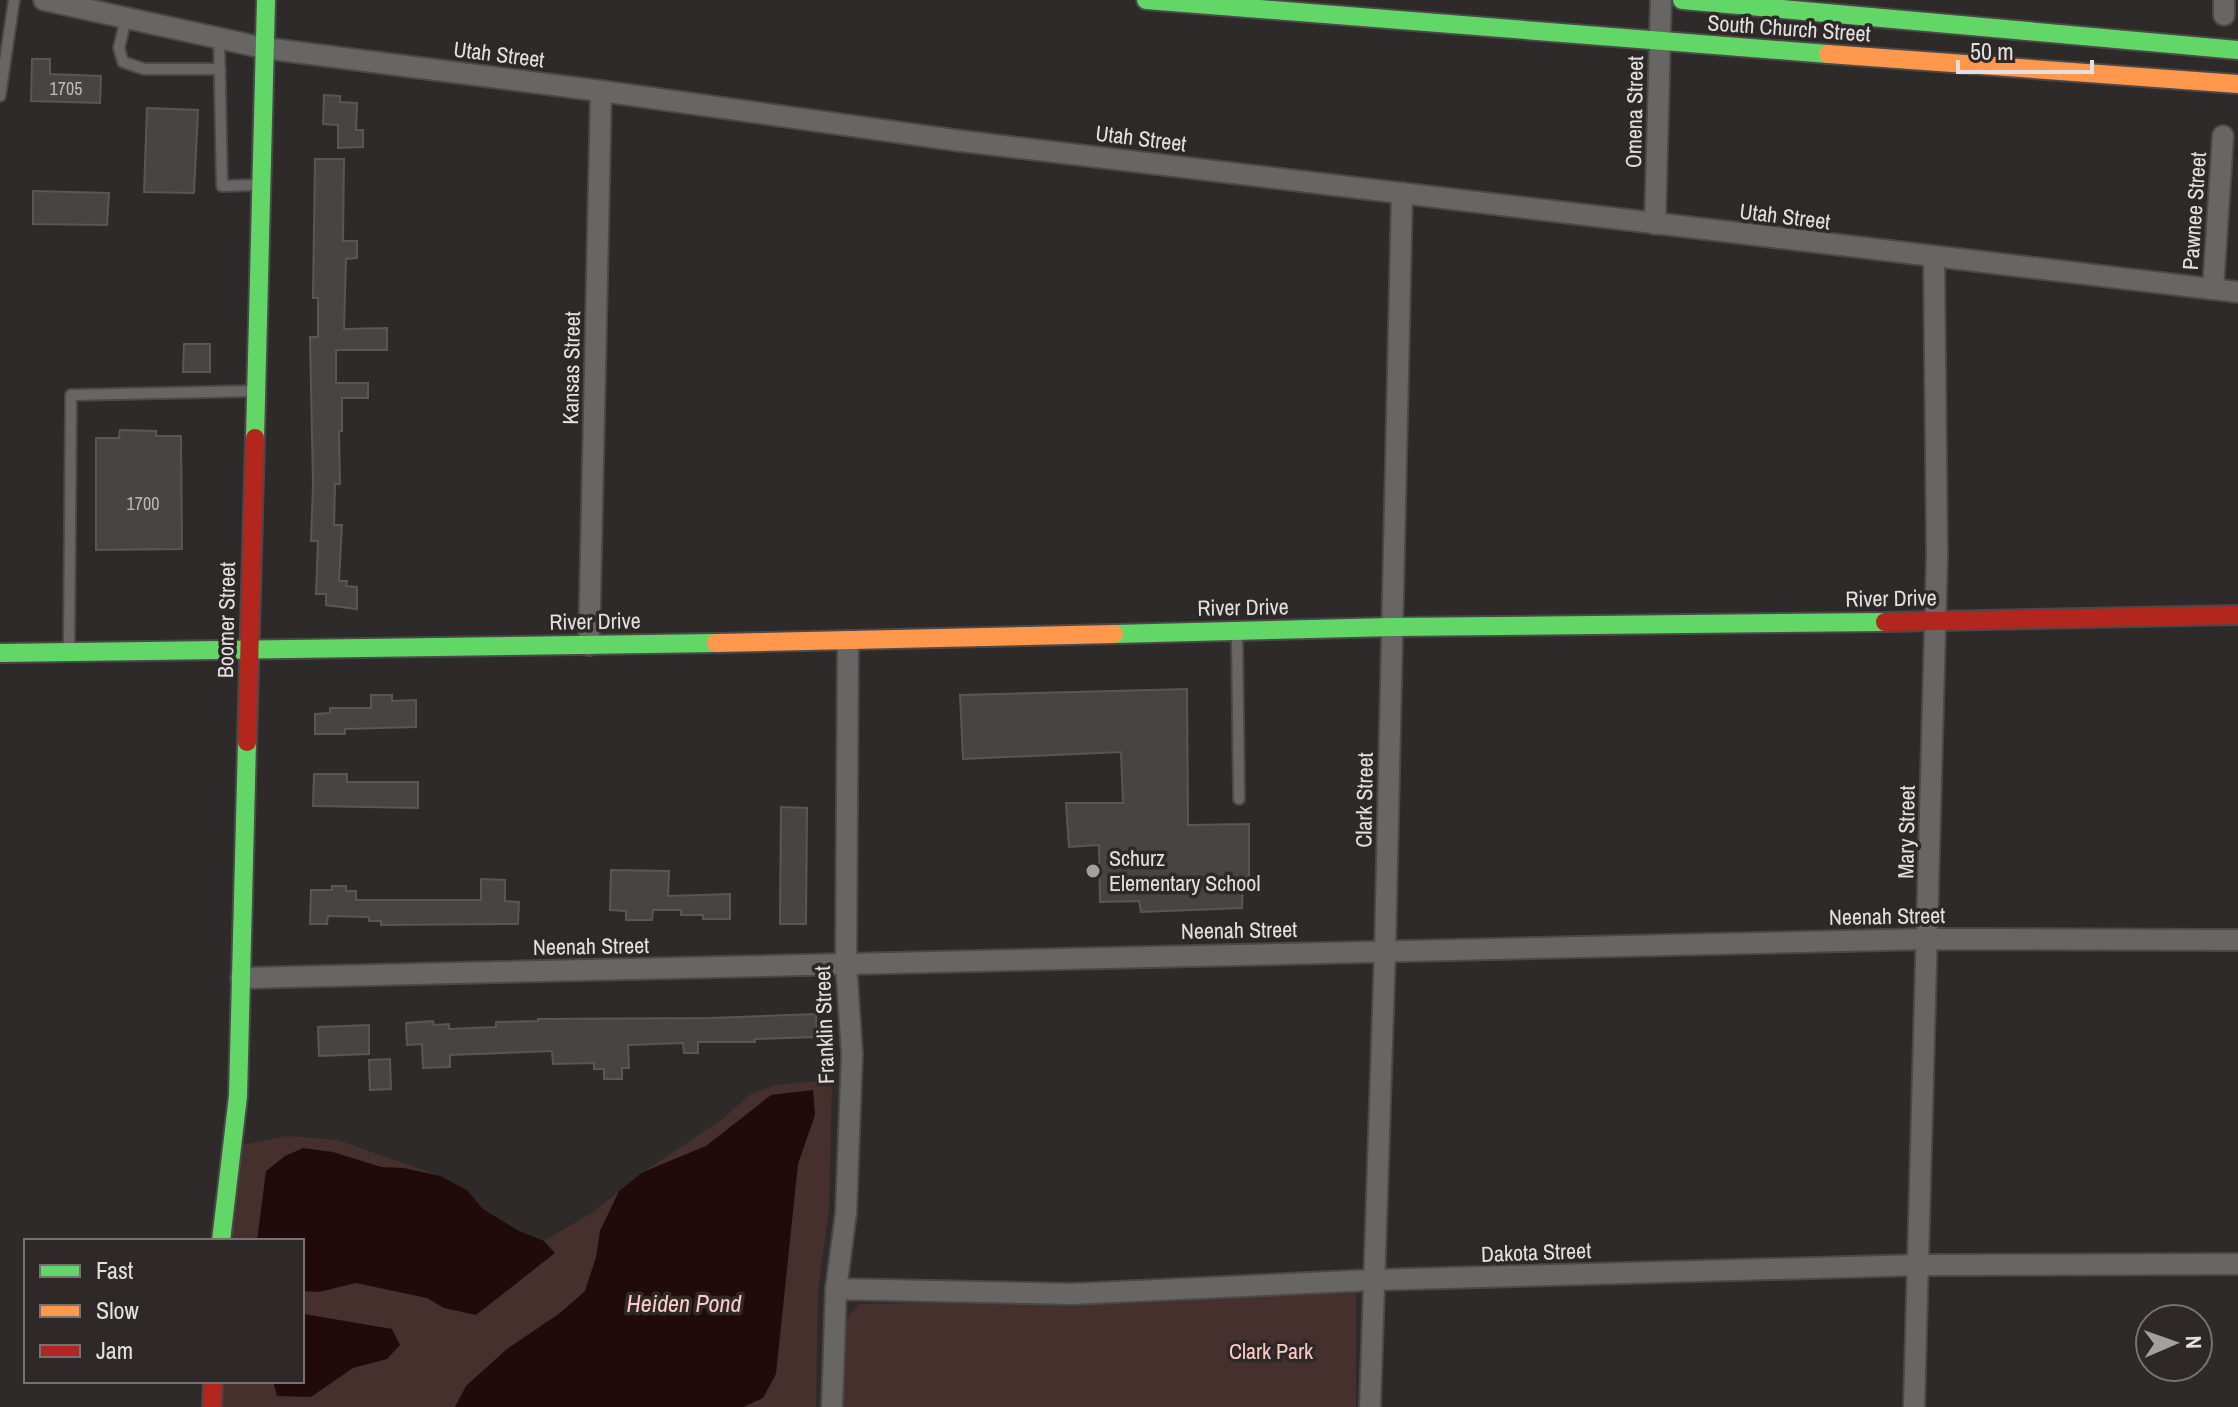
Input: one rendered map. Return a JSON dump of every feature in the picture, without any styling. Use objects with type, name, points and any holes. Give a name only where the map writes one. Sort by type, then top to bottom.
[{"type":"street","name":"Utah Street","points":[[44,0],[264,48],[961,141],[2238,292]]},
{"type":"street","name":"Boomer Street","points":[[221,1239],[238,1096],[266,0]]},
{"type":"street","name":"South Church Street","points":[[1146,0],[1659,42],[2238,84]]},
{"type":"street","name":"Omena Street","points":[[1655,224],[1661,0]]},
{"type":"street","name":"South Church Street","points":[[1682,0],[2238,50]]},
{"type":"street","name":"Kansas Street","points":[[589,645],[601,91]]},
{"type":"street","name":"Pawnee Street","points":[[2213,289],[2223,136]]},
{"type":"street","name":"Clark Street","points":[[1370,1407],[1385,950],[1402,193]]},
{"type":"street","name":"Mary Street","points":[[1914,1407],[1937,556],[1934,258]]},
{"type":"street","name":"River Drive","points":[[0,653],[2238,615]]},
{"type":"street","name":"Franklin Street","points":[[832,1407],[836,1289],[846,1213],[852,1054],[846,963],[848,641]]},
{"type":"street","name":"Neenah Street","points":[[241,978],[1929,939],[2238,940]]},
{"type":"street","name":"Dakota Street","points":[[836,1289],[1072,1294],[1373,1280],[1920,1265],[2238,1264]]},
{"type":"street","points":[[212,1407],[213,1383]]},
{"type":"lane","points":[[0,96],[14,0]]},
{"type":"lane","points":[[126,18],[119,48],[123,62],[144,69],[220,69]]},
{"type":"lane","points":[[219,38],[222,186],[260,185]]},
{"type":"lane","points":[[69,652],[71,395],[255,391]]},
{"type":"lane","points":[[1237,631],[1239,799]]},
{"type":"green space","points":[[832,1080],[829,1210],[818,1290],[816,1407],[223,1407],[224,1383],[304,1383],[304,1239],[231,1239],[241,1145],[286,1136],[338,1140],[440,1176],[467,1190],[483,1209],[519,1231],[544,1241],[593,1212],[643,1172],[720,1121],[751,1094],[775,1085]]},
{"type":"green space","name":"Clark Park","points":[[1356,1293],[1356,1407],[841,1407],[843,1322],[859,1304]]},
{"type":"water","name":"Heiden Pond","points":[[813,1090],[815,1115],[798,1164],[776,1374],[763,1398],[743,1407],[455,1407],[466,1386],[507,1349],[560,1313],[585,1291],[596,1257],[600,1231],[619,1191],[643,1172],[706,1146],[771,1095]]},
{"type":"water","points":[[303,1148],[333,1152],[381,1167],[404,1168],[440,1176],[467,1190],[483,1209],[519,1231],[544,1241],[555,1253],[476,1315],[444,1308],[427,1298],[356,1283],[319,1292],[304,1291],[304,1239],[257,1239],[266,1171],[285,1156]]},
{"type":"water","points":[[304,1314],[392,1329],[400,1345],[387,1359],[353,1368],[311,1397],[277,1396],[274,1383],[304,1383]]},
{"type":"building","points":[[32,59],[50,59],[50,74],[101,76],[100,103],[31,101]]},
{"type":"building","points":[[324,95],[340,96],[340,102],[357,103],[356,130],[363,130],[363,147],[338,148],[338,125],[323,124]]},
{"type":"building","points":[[147,108],[198,110],[194,193],[144,192]]},
{"type":"building","points":[[315,159],[344,159],[343,241],[357,241],[357,258],[346,259],[344,329],[387,328],[387,350],[336,350],[336,383],[368,383],[368,398],[342,398],[340,484],[335,484],[334,525],[342,525],[339,581],[347,581],[346,586],[357,587],[357,609],[326,605],[326,594],[316,594],[318,541],[311,541],[310,337],[318,337],[318,298],[313,298]]},
{"type":"building","points":[[33,191],[109,193],[107,225],[33,224]]},
{"type":"building","points":[[184,344],[210,344],[210,372],[183,372]]},
{"type":"building","points":[[120,430],[156,431],[156,436],[181,436],[182,549],[96,550],[96,438],[119,438]]},
{"type":"building","points":[[1187,689],[1188,825],[1249,824],[1249,877],[1243,877],[1242,908],[1141,912],[1139,901],[1100,902],[1099,845],[1069,847],[1066,803],[1123,803],[1121,752],[963,759],[960,695]]},
{"type":"building","points":[[371,695],[392,695],[392,701],[416,700],[416,727],[345,729],[345,734],[315,734],[315,714],[330,713],[330,708],[371,708]]},
{"type":"building","points":[[314,774],[347,774],[347,782],[418,782],[418,808],[313,806]]},
{"type":"building","points":[[781,807],[807,808],[806,924],[780,924]]},
{"type":"building","points":[[611,870],[669,871],[668,896],[730,894],[730,919],[681,915],[681,910],[653,910],[652,920],[626,920],[626,911],[610,910]]},
{"type":"building","points":[[481,879],[505,880],[505,901],[519,902],[518,924],[381,925],[381,921],[369,921],[369,917],[328,916],[327,924],[310,924],[311,890],[346,886],[346,891],[356,891],[356,900],[481,900]]},
{"type":"building","points":[[816,1014],[817,1037],[698,1042],[698,1053],[684,1053],[683,1043],[628,1045],[629,1068],[622,1068],[622,1079],[604,1079],[604,1069],[594,1069],[594,1063],[553,1064],[552,1051],[450,1055],[450,1067],[423,1068],[422,1044],[407,1045],[406,1023],[433,1021],[434,1025],[449,1024],[449,1029],[496,1027],[496,1022],[538,1019]]},
{"type":"building","points":[[369,1025],[369,1054],[319,1056],[318,1027]]},
{"type":"building","points":[[390,1059],[391,1089],[370,1090],[369,1060]]},
{"type":"traffic: fast","points":[[255,438],[266,0]]},
{"type":"traffic: fast","points":[[1146,0],[1828,54]]},
{"type":"traffic: fast","points":[[1682,0],[2238,50]]},
{"type":"traffic: fast","points":[[1114,634],[1392,627],[1885,622]]},
{"type":"traffic: fast","points":[[0,653],[716,643]]},
{"type":"traffic: fast","points":[[221,1239],[238,1096],[247,742]]},
{"type":"traffic: slow","points":[[1828,54],[2238,84]]},
{"type":"traffic: slow","points":[[716,643],[1114,634]]},
{"type":"traffic: jam","points":[[247,742],[255,438]]},
{"type":"traffic: jam","points":[[1885,622],[2238,615]]},
{"type":"traffic: jam","points":[[212,1407],[213,1383]]},
{"type":"place","name":"Schurz Elementary School","points":[[1093,871]]}]
